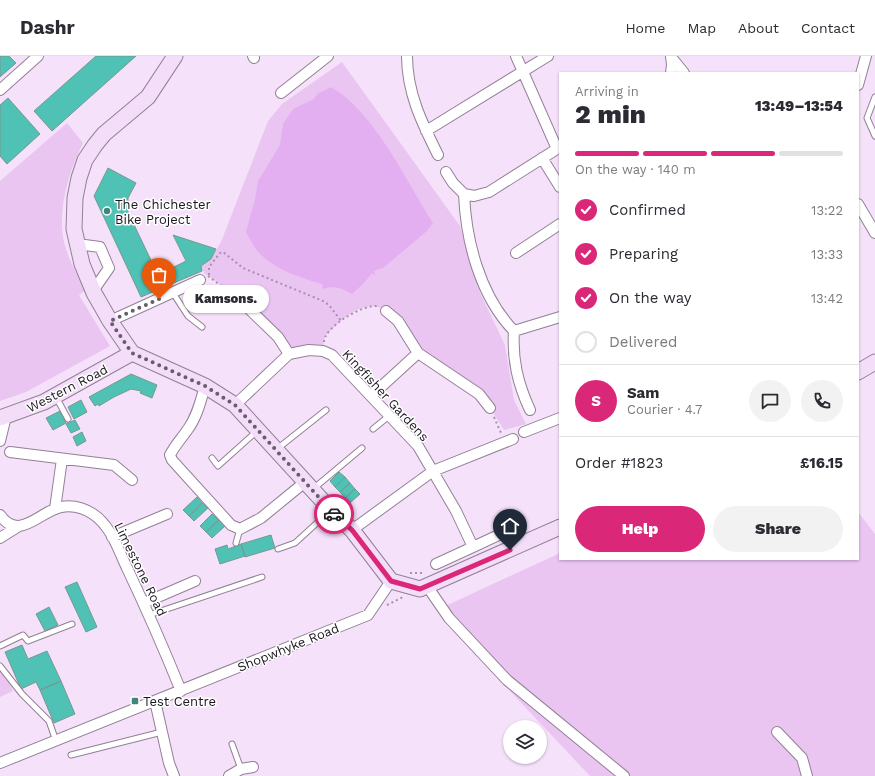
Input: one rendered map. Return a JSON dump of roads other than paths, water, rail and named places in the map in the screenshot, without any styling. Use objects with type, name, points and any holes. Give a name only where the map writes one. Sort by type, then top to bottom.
[{"type":"main road","points":[[175,56],[148,96],[104,134],[85,160],[79,178],[75,198],[74,229],[82,264],[93,291],[110,321],[132,353],[205,386],[235,405],[308,486],[352,530],[391,581],[423,587],[559,527]]},
{"type":"main road","name":"Western Road","points":[[3,417],[44,402],[132,353]]},
{"type":"main road","points":[[859,371],[875,362]]},
{"type":"street","points":[[281,93],[328,56]]},
{"type":"street","points":[[407,56],[407,71],[414,102],[438,156]]},
{"type":"street","points":[[446,172],[453,183],[464,194],[474,196],[490,192],[558,148],[516,56]]},
{"type":"street","points":[[426,131],[548,56]]},
{"type":"street","points":[[859,81],[866,56]]},
{"type":"street","points":[[671,57],[671,72]]},
{"type":"street","points":[[671,57],[683,72]]},
{"type":"street","points":[[0,90],[32,58]]},
{"type":"street","points":[[542,158],[559,185]]},
{"type":"street","points":[[464,194],[465,218],[476,263],[503,320],[514,331]]},
{"type":"street","points":[[859,206],[875,233]]},
{"type":"street","points":[[516,252],[559,225]]},
{"type":"street","points":[[77,244],[100,247],[109,268],[93,291]]},
{"type":"street","points":[[110,321],[200,280]]},
{"type":"street","points":[[235,405],[289,354],[278,337],[245,305]]},
{"type":"street","points":[[386,311],[398,321],[418,353],[479,394],[490,408]]},
{"type":"street","points":[[514,331],[559,317]]},
{"type":"street","points":[[514,331],[512,345],[517,376],[530,410]]},
{"type":"street","name":"Kingfisher Gardens","points":[[289,354],[309,350],[323,351],[332,355],[418,446],[456,511],[473,547]]},
{"type":"street","points":[[371,396],[418,353]]},
{"type":"street","points":[[205,386],[196,416],[170,455],[172,460],[231,525],[240,529],[261,518],[308,486]]},
{"type":"street","points":[[0,438],[3,417]]},
{"type":"street","points":[[524,432],[559,418]]},
{"type":"street","points":[[352,530],[433,471],[509,441]]},
{"type":"street","points":[[10,452],[114,465],[132,480]]},
{"type":"street","points":[[55,509],[62,459]]},
{"type":"street","name":"Limestone Road","points":[[0,538],[19,526],[31,522],[55,509],[73,506],[84,509],[103,522],[112,537],[144,603],[181,691]]},
{"type":"street","points":[[112,537],[168,514]]},
{"type":"street","points":[[0,515],[11,525],[19,526]]},
{"type":"street","points":[[436,564],[520,525]]},
{"type":"street","points":[[144,603],[195,581]]},
{"type":"street","name":"Shopwhyke Road","points":[[0,764],[368,615],[391,581]]},
{"type":"street","points":[[423,587],[449,618],[507,680],[624,776]]},
{"type":"street","points":[[154,701],[168,763],[174,776]]},
{"type":"street","points":[[777,732],[802,758],[807,776]]},
{"type":"street","points":[[234,773],[253,768]]},
{"type":"lane","points":[[875,97],[867,118],[875,136]]},
{"type":"lane","points":[[173,293],[188,316],[202,327]]},
{"type":"lane","points":[[56,396],[68,419]]},
{"type":"lane","points":[[276,450],[326,410]]},
{"type":"lane","points":[[373,429],[389,416]]},
{"type":"lane","points":[[212,458],[218,466],[258,430]]},
{"type":"lane","points":[[308,486],[362,448]]},
{"type":"lane","points":[[278,549],[295,543],[331,510]]},
{"type":"lane","points":[[236,543],[240,529]]},
{"type":"lane","points":[[149,615],[262,577]]},
{"type":"lane","points":[[0,646],[23,635],[28,641],[72,624]]},
{"type":"lane","points":[[0,666],[22,694],[49,721],[56,742]]},
{"type":"lane","points":[[71,755],[162,732]]},
{"type":"lane","points":[[232,744],[234,773]]},
{"type":"place","name":"The Chichester Bike Project","points":[[107,211]]},
{"type":"place","name":"Kamsons.","points":[[159,299]]},
{"type":"place","name":"Test Centre","points":[[135,701]]}]
